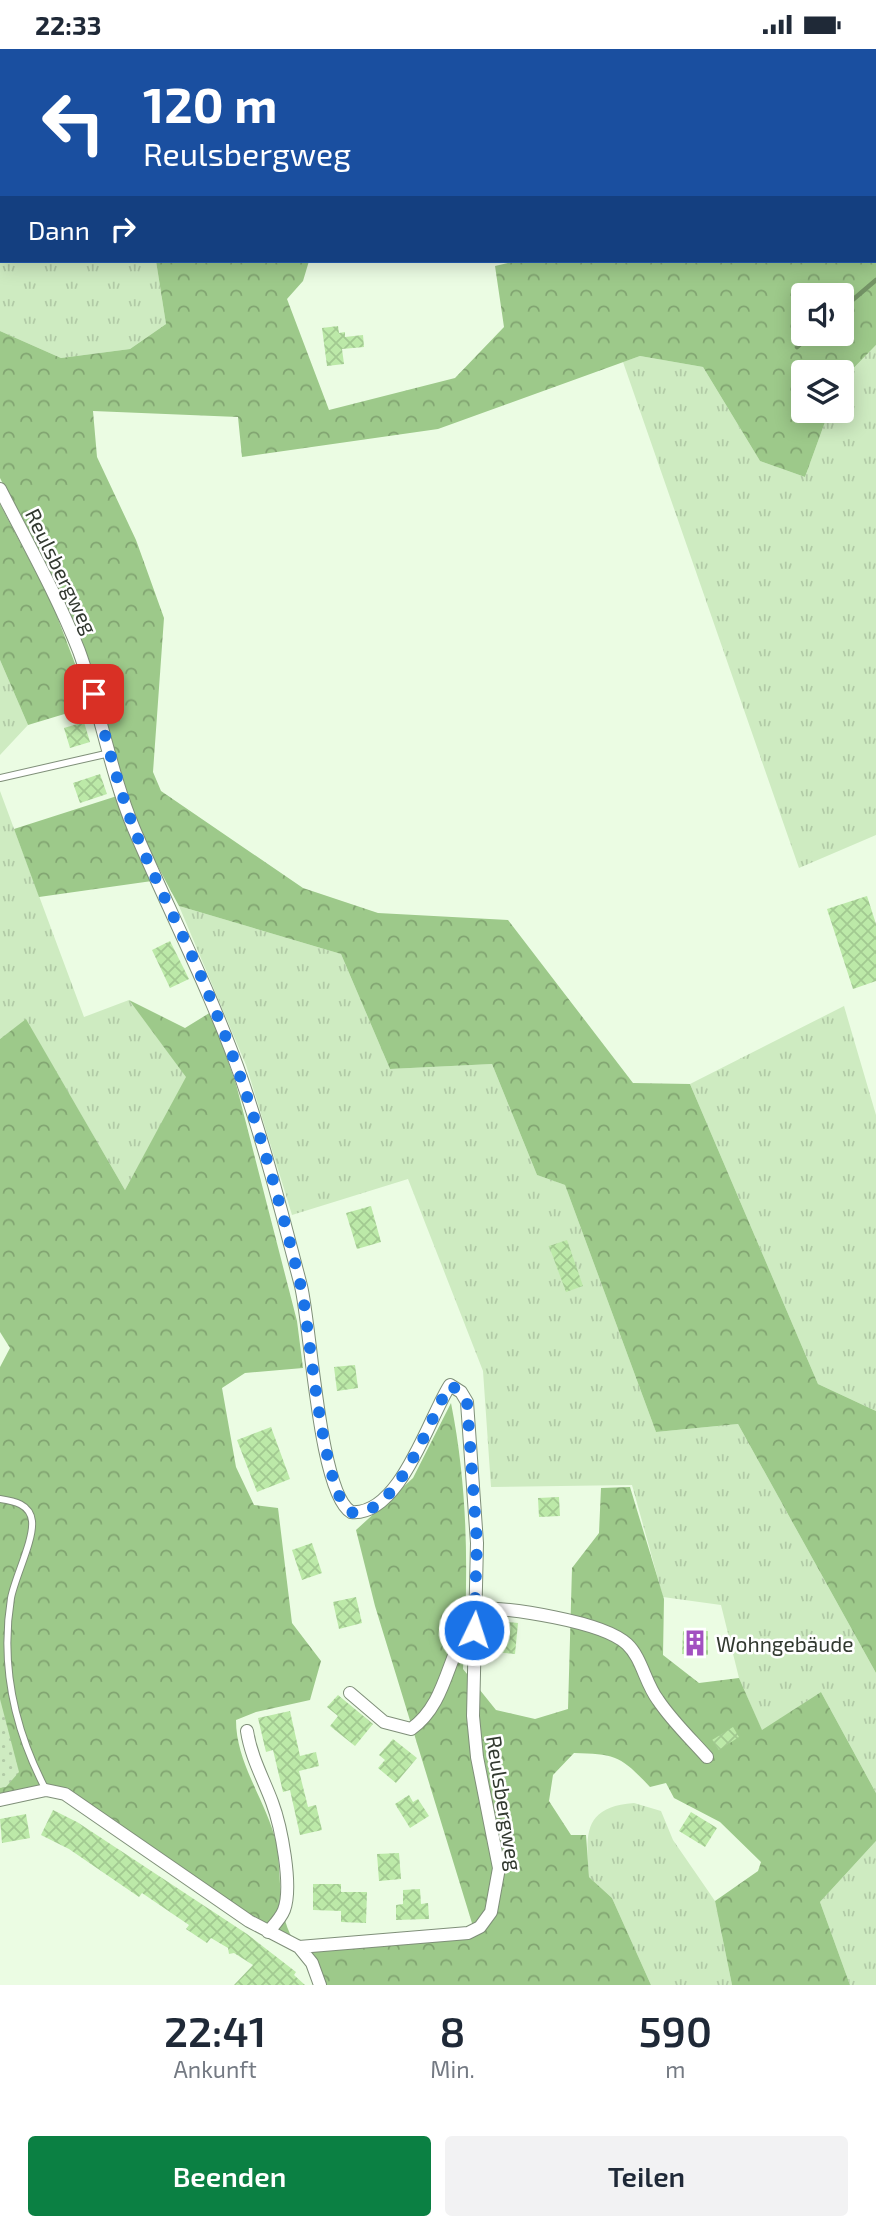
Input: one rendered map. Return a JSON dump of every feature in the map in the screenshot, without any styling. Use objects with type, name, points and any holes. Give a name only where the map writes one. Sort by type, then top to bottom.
[{"type":"street","name":"Reulsbergweg","points":[[0,489],[60,607],[94,694],[133,827],[176,917],[243,1082],[301,1288],[328,1461],[340,1502],[347,1510],[356,1513],[375,1505],[413,1461],[433,1414],[450,1385],[461,1392],[467,1402],[477,1543],[473,1716],[477,1757],[499,1868],[491,1913],[480,1927],[468,1933],[299,1947]]},
{"type":"street","points":[[476,1608],[551,1617],[600,1630],[624,1641],[636,1655],[658,1702],[707,1757]]},
{"type":"street","points":[[350,1693],[384,1722],[411,1729],[425,1716],[440,1692],[464,1633],[474,1630]]},
{"type":"street","points":[[247,1731],[250,1752],[274,1805],[285,1871],[287,1895],[284,1909],[268,1932]]},
{"type":"street","points":[[0,1800],[46,1790],[65,1794],[268,1932],[299,1947],[312,1963],[320,1985]]},
{"type":"lane","points":[[0,778],[110,753]]},
{"type":"lane","points":[[0,1499],[23,1505],[29,1510],[33,1524],[10,1600],[6,1636],[7,1686],[24,1743],[46,1790]]},
{"type":"green space","points":[[0,263],[156,263],[166,324],[130,349],[61,358],[0,331]]},
{"type":"green space","points":[[156,263],[308,263],[303,281],[287,299],[329,410],[455,378],[504,327],[495,266],[508,263],[876,263],[876,345],[854,368],[854,360],[791,360],[791,423],[825,423],[805,477],[760,461],[703,367],[640,356],[438,429],[242,457],[238,417],[93,411],[97,457],[136,540],[164,618],[153,772],[161,791],[303,888],[378,913],[508,920],[633,1083],[690,1084],[818,1384],[876,1411],[876,1673],[738,1424],[656,1432],[565,1185],[537,1175],[492,1064],[390,1069],[341,954],[179,906],[141,835],[62,601],[0,478],[0,331],[61,358],[130,349],[166,324]]},
{"type":"green space","points":[[876,345],[876,835],[799,868],[623,362],[640,356],[703,367],[760,461],[805,477],[825,423],[854,423],[854,368]]},
{"type":"green space","points":[[0,504],[52,603],[91,706],[28,725],[0,660]]},
{"type":"green space","points":[[0,660],[28,725],[0,755]]},
{"type":"green space","points":[[0,791],[84,1017],[129,1000],[187,1077],[125,1190],[26,1020],[0,1039]]},
{"type":"green space","points":[[117,796],[152,881],[39,897],[14,829]]},
{"type":"green space","points":[[179,906],[341,954],[390,1069],[492,1064],[537,1175],[565,1185],[656,1432],[738,1424],[876,1673],[876,1793],[821,1692],[762,1731],[739,1678],[721,1605],[663,1597],[632,1485],[491,1487],[483,1371],[408,1179],[292,1215],[246,1065]]},
{"type":"green space","points":[[129,1000],[185,1028],[211,1012],[236,1084],[297,1321],[303,1368],[245,1373],[222,1388],[236,1467],[254,1505],[278,1508],[292,1623],[321,1661],[310,1700],[256,1712],[236,1720],[241,1752],[276,1842],[285,1921],[297,1945],[65,1793],[0,1799],[0,1367],[10,1348],[0,1332],[0,1039],[26,1019],[125,1190],[186,1077]]},
{"type":"green space","points":[[844,1006],[876,1115],[876,1411],[818,1384],[690,1084]]},
{"type":"green space","points":[[451,1403],[461,1470],[466,1535],[463,1669],[496,1710],[535,1719],[568,1709],[572,1568],[599,1533],[601,1488],[630,1487],[664,1599],[663,1655],[699,1683],[739,1678],[762,1730],[821,1692],[876,1793],[876,1841],[820,1902],[850,1985],[732,1985],[715,1901],[758,1871],[761,1862],[720,1822],[674,1798],[666,1783],[650,1787],[617,1759],[600,1754],[574,1753],[553,1775],[549,1801],[571,1835],[586,1835],[589,1877],[612,1898],[651,1985],[324,1985],[310,1950],[315,1946],[395,1944],[475,1933],[375,1606],[356,1530],[413,1478]]},
{"type":"green space","points":[[0,1699],[19,1772],[6,1787],[0,1788]]},
{"type":"green space","points":[[634,1803],[661,1811],[673,1840],[715,1901],[732,1985],[651,1985],[612,1898],[589,1877],[588,1836],[596,1817],[605,1810]]},
{"type":"green space","points":[[876,1841],[876,1985],[850,1985],[820,1902]]},
{"type":"building","points":[[338,326],[339,333],[345,332],[345,337],[363,335],[364,347],[342,349],[344,364],[327,366],[322,328]]},
{"type":"building","points":[[84,722],[90,742],[70,748],[64,728]]},
{"type":"building","points":[[100,774],[107,794],[80,803],[73,783]]},
{"type":"building","points":[[867,896],[876,924],[876,981],[853,989],[827,909]]},
{"type":"building","points":[[170,941],[189,979],[170,988],[152,950]]},
{"type":"building","points":[[371,1206],[381,1242],[357,1249],[346,1213]]},
{"type":"building","points":[[567,1240],[583,1286],[566,1292],[549,1246]]},
{"type":"building","points":[[355,1365],[358,1388],[337,1391],[334,1367]]},
{"type":"building","points":[[271,1427],[290,1479],[257,1492],[237,1440]]},
{"type":"building","points":[[559,1497],[560,1516],[539,1517],[538,1498]]},
{"type":"building","points":[[312,1543],[322,1573],[302,1580],[292,1550]]},
{"type":"building","points":[[356,1597],[362,1623],[339,1629],[333,1602]]},
{"type":"building","points":[[497,1621],[518,1623],[515,1654],[494,1652]]},
{"type":"building","name":"Wohngebäude","points":[[683,1631],[708,1631],[708,1655],[682,1654]]},
{"type":"building","points":[[338,1695],[373,1724],[355,1746],[330,1726],[338,1716],[327,1707]]},
{"type":"building","points":[[290,1711],[300,1756],[316,1752],[319,1766],[299,1771],[308,1807],[316,1805],[322,1830],[300,1835],[290,1790],[283,1792],[273,1750],[266,1752],[258,1718]]},
{"type":"building","points":[[733,1727],[739,1737],[719,1750],[712,1740]]},
{"type":"building","points":[[393,1739],[417,1758],[396,1783],[378,1768],[385,1760],[379,1755]]},
{"type":"building","points":[[409,1795],[413,1802],[418,1799],[429,1816],[410,1828],[395,1804]]},
{"type":"building","points":[[53,1810],[77,1822],[247,1934],[296,1972],[294,1975],[305,1985],[234,1985],[253,1965],[234,1953],[229,1954],[228,1948],[211,1938],[207,1943],[186,1929],[189,1925],[142,1893],[139,1897],[69,1849],[41,1835]]},
{"type":"building","points":[[691,1812],[717,1828],[705,1847],[679,1831]]},
{"type":"building","points":[[26,1814],[30,1838],[2,1843],[0,1819]]},
{"type":"building","points":[[399,1853],[401,1879],[379,1881],[377,1854]]},
{"type":"building","points":[[313,1884],[341,1884],[341,1892],[367,1892],[366,1923],[341,1922],[341,1911],[313,1910]]},
{"type":"building","points":[[420,1889],[421,1904],[428,1903],[429,1919],[396,1920],[396,1905],[403,1904],[403,1890]]},
{"type":"waterway","points":[[854,299],[876,280]]},
{"type":"place","name":"Wohngebäude","points":[[695,1643]]},
{"type":"route","points":[[94,694],[133,827],[176,917],[243,1082],[301,1288],[328,1461],[340,1502],[347,1510],[356,1513],[375,1505],[403,1476],[413,1461],[433,1414],[450,1385],[461,1392],[467,1402],[477,1543],[474,1630]]}]
